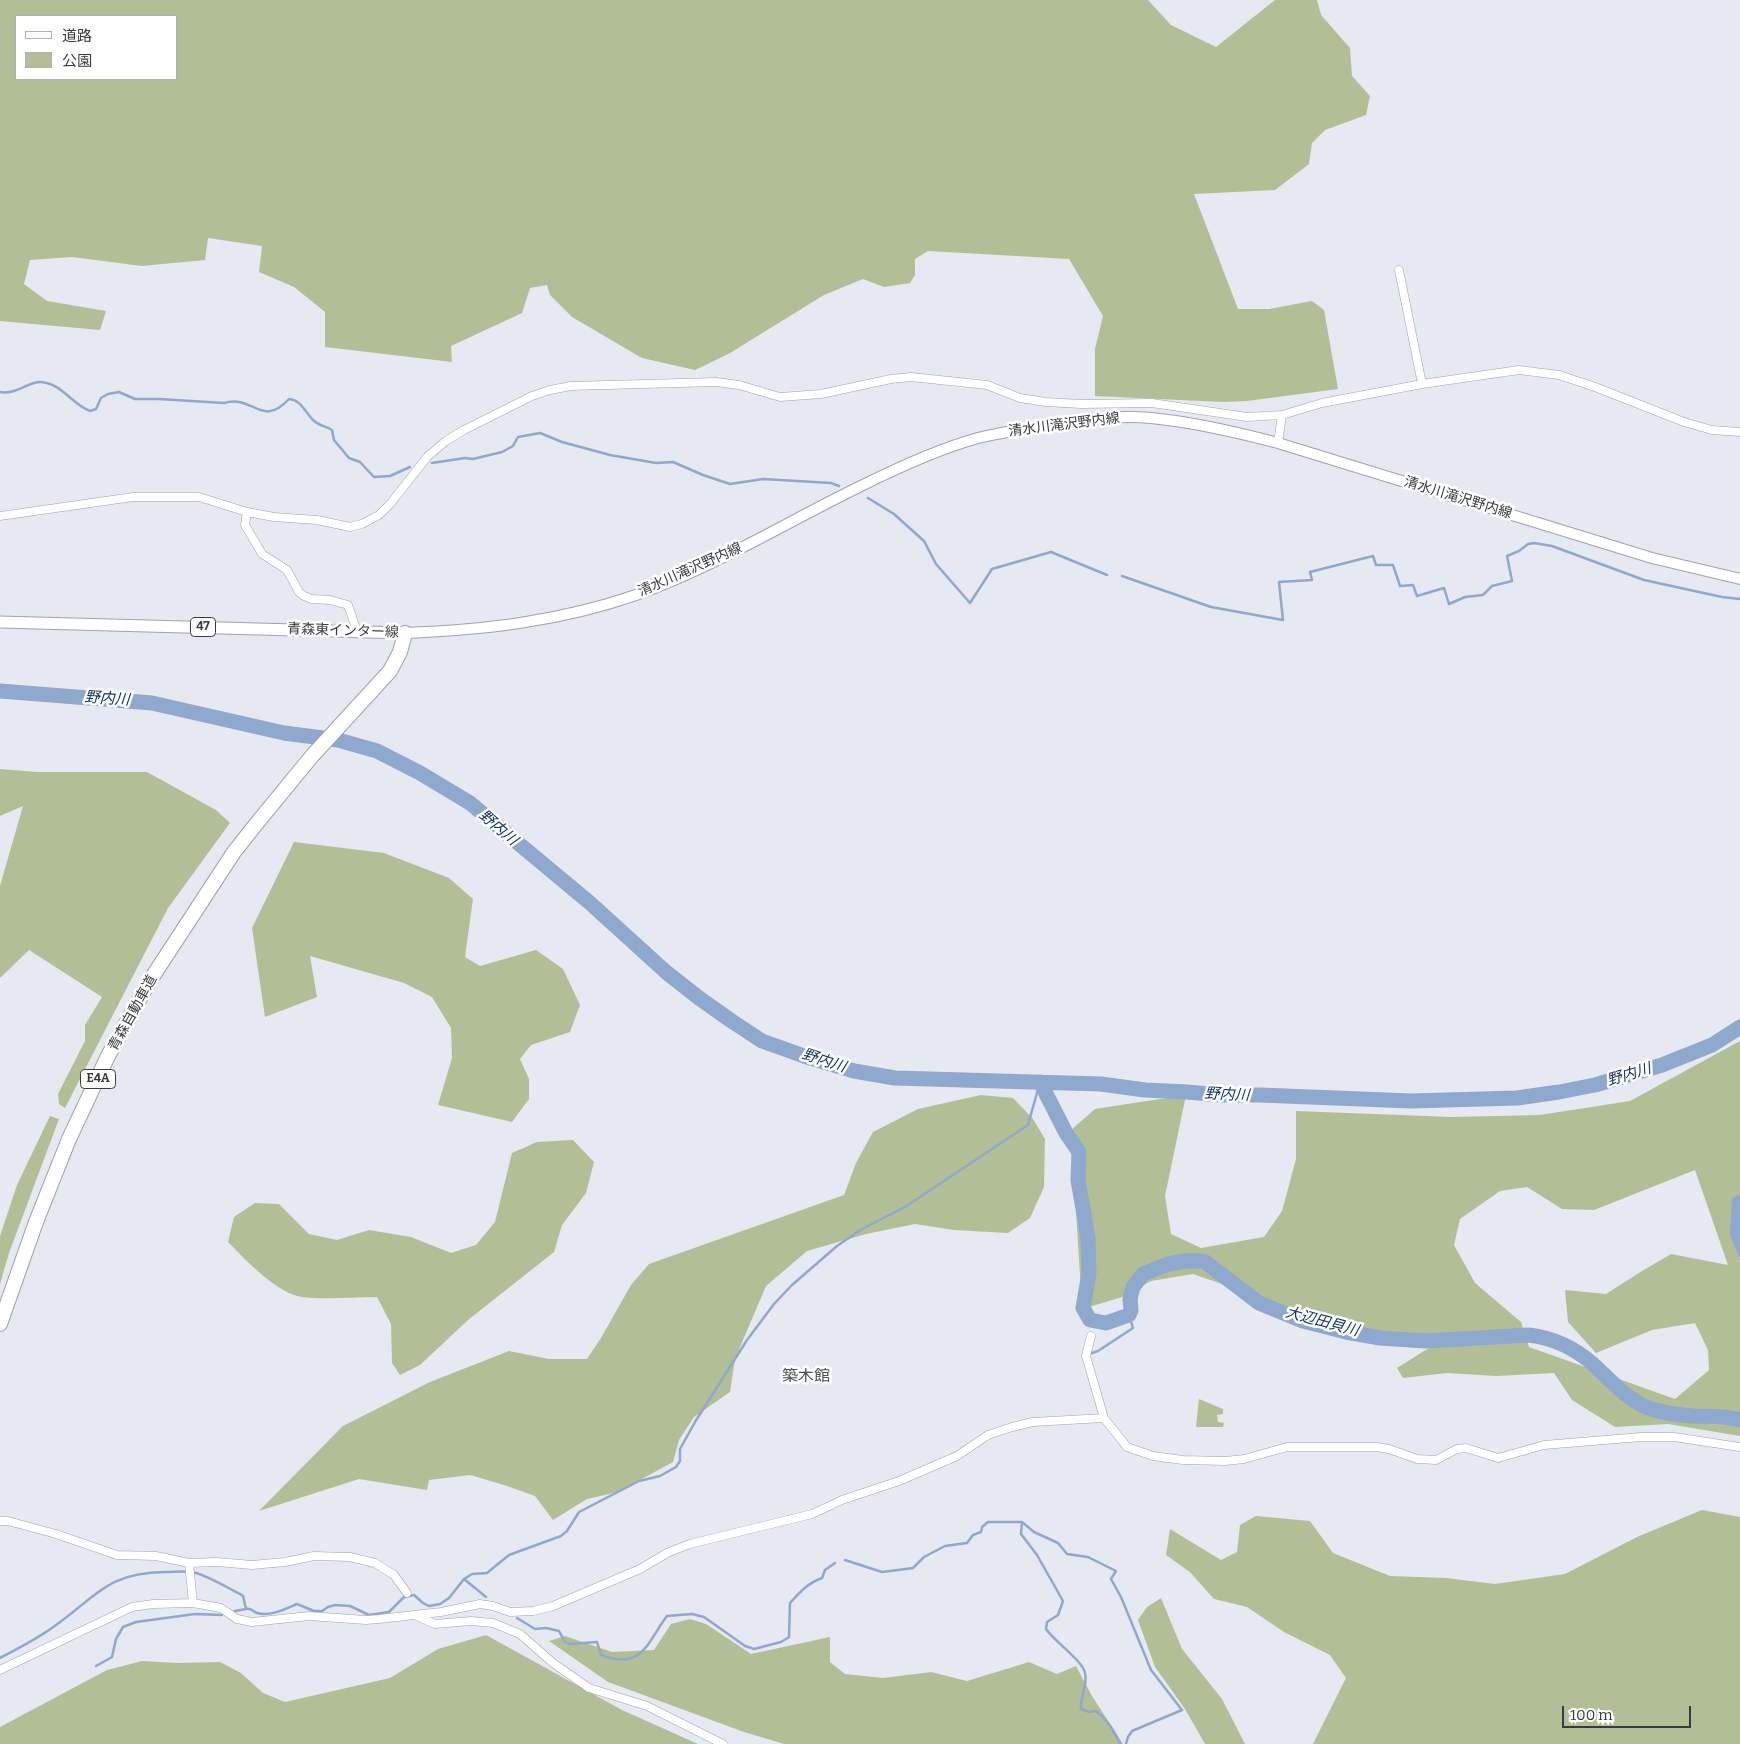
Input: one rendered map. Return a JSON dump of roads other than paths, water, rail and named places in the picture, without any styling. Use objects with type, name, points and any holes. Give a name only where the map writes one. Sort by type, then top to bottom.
[{"type":"highway","name":"青森東インター線","points":[[234,852],[312,756],[384,679],[400,652],[405,633]]},
{"type":"highway","name":"青森自動車道","points":[[0,1324],[36,1222],[69,1139],[108,1056],[149,982],[234,852]]},
{"type":"main road","name":"清水川滝沢野内線","points":[[405,633],[459,631],[525,623],[581,612],[636,595],[729,554],[860,486],[918,460],[976,439],[1011,430],[1106,417],[1149,418],[1235,432],[1278,443],[1652,558],[1740,579]]},
{"type":"main road","name":"青森東インター線","points":[[0,622],[405,633]]},
{"type":"street","points":[[1399,270],[1422,384]]},
{"type":"street","points":[[0,516],[133,496],[199,497],[247,512],[274,517],[317,520],[350,527],[362,524],[379,515],[428,456],[446,441],[532,396],[571,386],[716,382],[739,385],[780,397],[821,394],[892,379],[911,378],[987,386],[1020,398],[1046,402],[1081,404],[1152,403],[1247,418],[1282,414],[1322,403],[1422,384],[1519,370],[1560,375],[1595,386],[1684,422],[1712,430],[1740,432]]},
{"type":"street","points":[[1278,443],[1282,414]]},
{"type":"street","points":[[247,512],[245,525],[262,554],[287,570],[299,592],[304,596],[348,605],[357,631]]},
{"type":"street","points":[[1091,1336],[1086,1356],[1104,1418],[1127,1447],[1153,1456],[1183,1460],[1225,1461],[1244,1459],[1287,1447],[1376,1447],[1390,1449],[1417,1459],[1436,1460],[1457,1449],[1466,1448],[1498,1458],[1544,1445],[1641,1437],[1674,1437],[1740,1447]]},
{"type":"street","points":[[0,1670],[132,1607],[153,1604],[193,1603],[221,1608],[238,1619],[252,1622],[309,1616],[366,1620],[441,1612],[480,1604],[510,1612],[533,1611],[553,1606],[640,1569],[669,1552],[690,1544],[812,1514],[842,1500],[899,1481],[957,1456],[988,1435],[1033,1422],[1104,1418]]},
{"type":"street","points":[[0,1521],[8,1521],[56,1534],[117,1555],[156,1556],[190,1566],[216,1562],[252,1565],[285,1562],[314,1556],[350,1557],[375,1563],[394,1575],[407,1593]]},
{"type":"street","points":[[190,1566],[193,1603]]},
{"type":"street","points":[[415,1615],[434,1624],[471,1621],[493,1623],[511,1630],[520,1634],[553,1663],[589,1688],[647,1706],[723,1744]]},
{"type":"water","points":[[1740,1194],[1739,1257],[1730,1235],[1732,1198]]},
{"type":"waterway","points":[[0,392],[12,392],[36,382],[41,382],[55,386],[77,404],[90,411],[96,409],[101,398],[108,394],[119,392],[135,399],[224,403],[234,401],[264,411],[271,411],[289,399],[300,404],[315,422],[332,430],[334,440],[349,458],[360,462],[374,477],[390,476],[410,467]]},
{"type":"waterway","points":[[432,463],[465,458],[473,459],[502,452],[513,446],[518,437],[540,433],[562,442],[610,455],[656,463],[673,462],[730,484],[763,479],[831,483],[839,486]]},
{"type":"waterway","points":[[868,498],[894,514],[924,541],[936,564],[970,603],[992,569],[1051,552],[1107,575]]},
{"type":"waterway","points":[[1122,576],[1211,607],[1283,620],[1279,582],[1312,580],[1310,572],[1373,556],[1376,565],[1393,565],[1400,586],[1413,585],[1417,596],[1444,588],[1449,604],[1465,597],[1483,595],[1492,586],[1512,581],[1507,556],[1519,551],[1528,544],[1534,543],[1552,546],[1644,580],[1722,597],[1740,599]]},
{"type":"waterway","name":"野内川","points":[[0,691],[152,703],[284,733],[338,740],[377,751],[420,773],[470,803],[590,903],[666,972],[733,1022],[762,1041],[854,1071],[895,1078],[1101,1084],[1145,1090],[1221,1095],[1411,1101],[1517,1098],[1595,1085],[1662,1065],[1712,1045],[1740,1027]]},
{"type":"waterway","points":[[0,1658],[49,1630],[104,1588],[129,1576],[145,1573],[192,1572],[210,1578],[243,1596],[246,1609],[262,1614],[277,1612],[297,1604],[314,1611],[322,1611],[335,1605],[350,1606],[369,1615],[389,1612],[404,1597],[414,1595],[429,1606],[440,1604],[449,1598],[464,1579],[472,1574],[487,1573],[509,1555],[561,1536],[567,1531],[579,1512],[639,1481],[660,1476],[676,1467],[680,1461],[680,1449],[695,1422],[747,1340],[774,1304],[792,1285],[837,1246],[862,1229],[905,1207],[1028,1125],[1040,1082]]},
{"type":"waterway","name":"大辺田貝川","points":[[1040,1082],[1066,1133],[1079,1152],[1078,1180],[1088,1238],[1089,1273],[1083,1308],[1090,1320],[1106,1323],[1129,1315],[1133,1287],[1143,1274],[1168,1264],[1185,1261],[1204,1261],[1259,1303],[1303,1321],[1380,1338],[1425,1341],[1538,1336],[1556,1341],[1579,1354],[1594,1365],[1622,1392],[1642,1405],[1674,1414],[1740,1420]]},
{"type":"waterway","points":[[1089,1354],[1098,1351],[1133,1328],[1129,1315]]},
{"type":"waterway","points":[[845,1560],[882,1572],[913,1568],[924,1557],[945,1546],[967,1543],[973,1535],[981,1532],[982,1527],[988,1522],[1022,1522],[1034,1532],[1058,1543],[1067,1554],[1088,1557],[1116,1571],[1111,1579],[1121,1597],[1151,1670],[1182,1710],[1132,1731],[1126,1744]]},
{"type":"waterway","points":[[1022,1522],[1021,1534],[1037,1555],[1063,1601],[1058,1615],[1047,1622],[1046,1629],[1083,1668],[1086,1682],[1081,1709],[1089,1712],[1096,1711],[1100,1714],[1110,1726],[1120,1744]]},
{"type":"waterway","points":[[517,1618],[535,1629],[546,1628],[559,1631],[565,1642],[569,1644],[597,1642],[601,1655],[615,1659],[635,1657],[648,1644],[667,1616],[692,1614],[704,1617],[745,1646],[754,1649],[781,1642],[789,1637],[790,1603],[808,1585],[822,1578],[825,1570],[835,1563]]},
{"type":"waterway","points":[[464,1579],[486,1597]]},
{"type":"waterway","points":[[235,1611],[246,1609]]},
{"type":"waterway","points":[[96,1666],[112,1657],[116,1639],[123,1627],[136,1622],[195,1614],[222,1615]]},
{"type":"district","name":"築木館","points":[[806,1377]]}]
